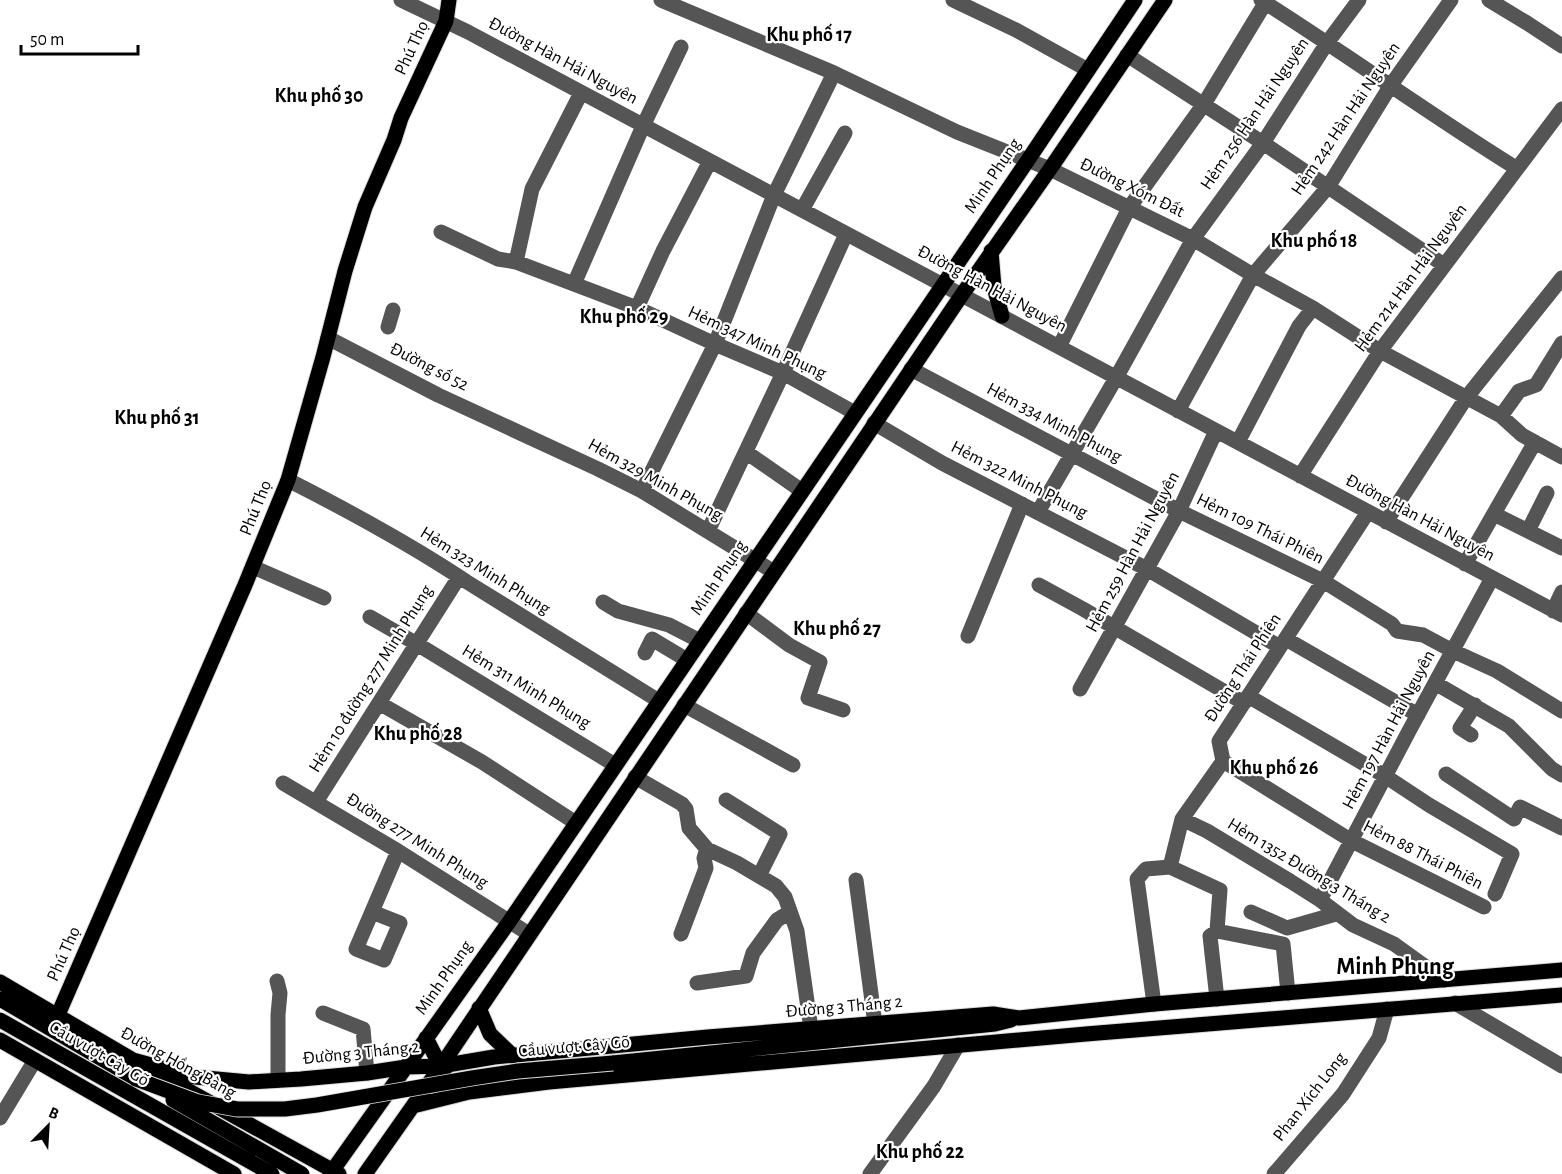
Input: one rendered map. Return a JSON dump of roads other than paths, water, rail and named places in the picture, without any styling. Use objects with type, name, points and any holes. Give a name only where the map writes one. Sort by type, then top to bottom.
[{"type":"main road","name":"Phú Thọ","points":[[57,1017],[253,567],[288,480],[345,271],[365,207],[401,118],[446,21],[449,0]]},
{"type":"main road","name":"Minh Phụng","points":[[334,1173],[755,561],[1135,0]]},
{"type":"main road","points":[[365,1174],[441,1066],[991,251],[1165,0]]},
{"type":"main road","points":[[991,251],[994,287],[1002,316]]},
{"type":"main road","name":"Đường 3 Tháng 2","points":[[133,1060],[195,1077],[249,1082],[320,1078],[513,1056],[811,1029],[993,1014],[1019,1018],[1154,1004],[1562,970]]},
{"type":"main road","name":"Đường Hồng Bàng","points":[[0,982],[57,1017],[334,1173]]},
{"type":"main road","points":[[413,1106],[461,1094],[549,1082],[958,1045],[1562,995]]},
{"type":"main road","name":"Cầu vượt Cây Gõ","points":[[0,999],[302,1174]]},
{"type":"main road","points":[[479,1008],[490,1034],[513,1056]]},
{"type":"main road","name":"Cầu vượt Cây Gõ","points":[[136,1079],[198,1102],[237,1109],[285,1109],[518,1071],[995,1024],[1019,1018]]},
{"type":"main road","name":"Cầu vượt Cây Gõ","points":[[0,1020],[272,1174]]},
{"type":"main road","points":[[426,1038],[447,1079],[461,1094]]},
{"type":"main road","points":[[0,1040],[234,1174]]},
{"type":"main road","points":[[189,1148],[209,1136],[214,1128],[215,1106]]},
{"type":"street","name":"Đường Hàn Hải Nguyên","points":[[401,0],[446,21],[1558,613]]},
{"type":"street","name":"Đường Xóm Đất","points":[[661,0],[834,73],[957,132],[1050,169],[1193,239],[1313,308],[1380,351],[1501,416],[1522,435],[1562,457]]},
{"type":"street","name":"Hẻm 256 Hàn Hải Nguyên","points":[[1038,512],[1193,239],[1263,143],[1327,43],[1359,0]]},
{"type":"street","name":"Hẻm 242 Hàn Hải Nguyên","points":[[1178,411],[1253,275],[1328,187],[1390,85],[1451,0]]},
{"type":"street","points":[[1489,0],[1562,46]]},
{"type":"street","points":[[1059,347],[1129,208],[1204,104],[1264,1],[1452,128],[1516,168]]},
{"type":"street","points":[[961,2],[1088,70]]},
{"type":"street","points":[[574,284],[643,126],[681,47]]},
{"type":"street","points":[[1127,55],[1263,143],[1444,266]]},
{"type":"street","points":[[642,491],[715,344],[774,195],[834,73]]},
{"type":"street","points":[[516,262],[532,189],[581,93]]},
{"type":"street","name":"Hẻm 214 Hàn Hải Nguyên","points":[[1300,476],[1380,351],[1562,109]]},
{"type":"street","points":[[802,210],[845,133]]},
{"type":"street","points":[[637,308],[663,251],[710,161]]},
{"type":"street","name":"Hẻm 347 Minh Phụng","points":[[441,232],[498,259],[516,262],[637,308],[783,373],[855,413]]},
{"type":"street","points":[[708,531],[846,234]]},
{"type":"street","points":[[1386,522],[1466,398],[1562,278]]},
{"type":"street","points":[[1238,442],[1299,326],[1313,308]]},
{"type":"street","points":[[388,327],[393,310]]},
{"type":"street","name":"Đường số 52","points":[[328,338],[438,395],[513,429]]},
{"type":"street","points":[[1501,416],[1519,391],[1536,385],[1562,343]]},
{"type":"street","name":"Hẻm 334 Minh Phụng","points":[[911,369],[1179,512]]},
{"type":"street","name":"Hẻm 322 Minh Phụng","points":[[874,423],[942,463],[1147,568],[1418,715]]},
{"type":"street","name":"Hẻm 329 Minh Phụng","points":[[513,429],[642,491],[774,572]]},
{"type":"street","name":"Hẻm 259 Hàn Hải Nguyên","points":[[1080,689],[1179,512],[1216,431]]},
{"type":"street","points":[[1465,564],[1535,442]]},
{"type":"street","points":[[746,452],[802,490]]},
{"type":"street","name":"Hẻm 323 Minh Phụng","points":[[288,480],[437,562],[459,578],[659,701]]},
{"type":"street","points":[[1528,531],[1547,493]]},
{"type":"street","points":[[968,636],[1023,504]]},
{"type":"street","name":"Hẻm 109 Thái Phiên","points":[[1179,512],[1323,581],[1392,624],[1396,631],[1423,635],[1497,671],[1562,711]]},
{"type":"street","name":"Đường Thái Phiên","points":[[1223,761],[1219,741],[1368,512]]},
{"type":"street","points":[[1494,514],[1562,548]]},
{"type":"street","points":[[253,567],[324,598]]},
{"type":"street","name":"Hẻm 10 đường 277 Minh Phụng","points":[[316,802],[459,578]]},
{"type":"street","name":"Hẻm 197 Hàn Hải Nguyên","points":[[1320,900],[1492,578]]},
{"type":"street","points":[[1039,585],[1385,776],[1512,854],[1495,894]]},
{"type":"street","points":[[1558,613],[1562,592]]},
{"type":"street","points":[[603,602],[618,611],[669,625],[700,641]]},
{"type":"street","points":[[746,613],[789,645],[820,662],[808,698],[843,710]]},
{"type":"street","name":"Hẻm 311 Minh Phụng","points":[[370,617],[615,765]]},
{"type":"street","points":[[645,653],[652,639],[687,660]]},
{"type":"street","points":[[1435,683],[1509,726],[1552,769],[1562,775]]},
{"type":"street","points":[[379,703],[482,762],[576,823]]},
{"type":"street","points":[[684,705],[793,765]]},
{"type":"street","points":[[1471,735],[1460,728],[1475,705]]},
{"type":"street","points":[[1170,867],[1182,819],[1223,761]]},
{"type":"street","name":"Hẻm 88 Thái Phiên","points":[[1223,761],[1352,841],[1484,907]]},
{"type":"street","points":[[1446,774],[1514,819],[1520,807],[1562,828]]},
{"type":"street","points":[[635,777],[682,804],[686,809],[689,828],[707,849],[776,886],[785,897],[797,931],[811,1029]]},
{"type":"street","name":"Đường 277 Minh Phụng","points":[[283,783],[398,851],[530,934]]},
{"type":"street","points":[[726,800],[780,834],[759,876]]},
{"type":"street","name":"Hẻm 1352 Đường 3 Tháng 2","points":[[1182,819],[1320,900],[1353,925],[1394,945],[1444,980]]},
{"type":"street","points":[[681,934],[706,868],[704,858],[707,849]]},
{"type":"street","points":[[372,912],[398,851]]},
{"type":"street","points":[[1154,1004],[1137,879],[1146,869],[1170,867],[1220,890],[1217,931]]},
{"type":"street","points":[[856,880],[875,1024]]},
{"type":"street","points":[[698,983],[746,976],[753,952],[777,920],[790,912]]},
{"type":"street","points":[[1251,912],[1287,928],[1336,914]]},
{"type":"street","points":[[1217,999],[1210,936],[1217,931],[1283,944],[1288,993]]},
{"type":"street","points":[[277,981],[280,993],[278,1080]]},
{"type":"street","points":[[1455,1003],[1562,1065]]},
{"type":"street","name":"Phan Xích Long","points":[[1274,1174],[1343,1094],[1378,1038],[1387,1009]]},
{"type":"street","points":[[323,1013],[363,1029],[367,1073]]},
{"type":"street","points":[[870,1174],[934,1086],[958,1045]]},
{"type":"street","points":[[0,1118],[35,1060]]},
{"type":"district","name":"Khu phố 17","points":[[809,35]]},
{"type":"district","name":"Khu phố 30","points":[[319,96]]},
{"type":"district","name":"Khu phố 18","points":[[1314,241]]},
{"type":"district","name":"Khu phố 29","points":[[624,317]]},
{"type":"district","name":"Khu phố 31","points":[[157,418]]},
{"type":"district","name":"Khu phố 27","points":[[837,629]]},
{"type":"district","name":"Khu phố 28","points":[[418,734]]},
{"type":"district","name":"Khu phố 26","points":[[1274,768]]},
{"type":"district","name":"Minh Phụng","points":[[1395,967]]},
{"type":"district","name":"Khu phố 22","points":[[920,1152]]}]
